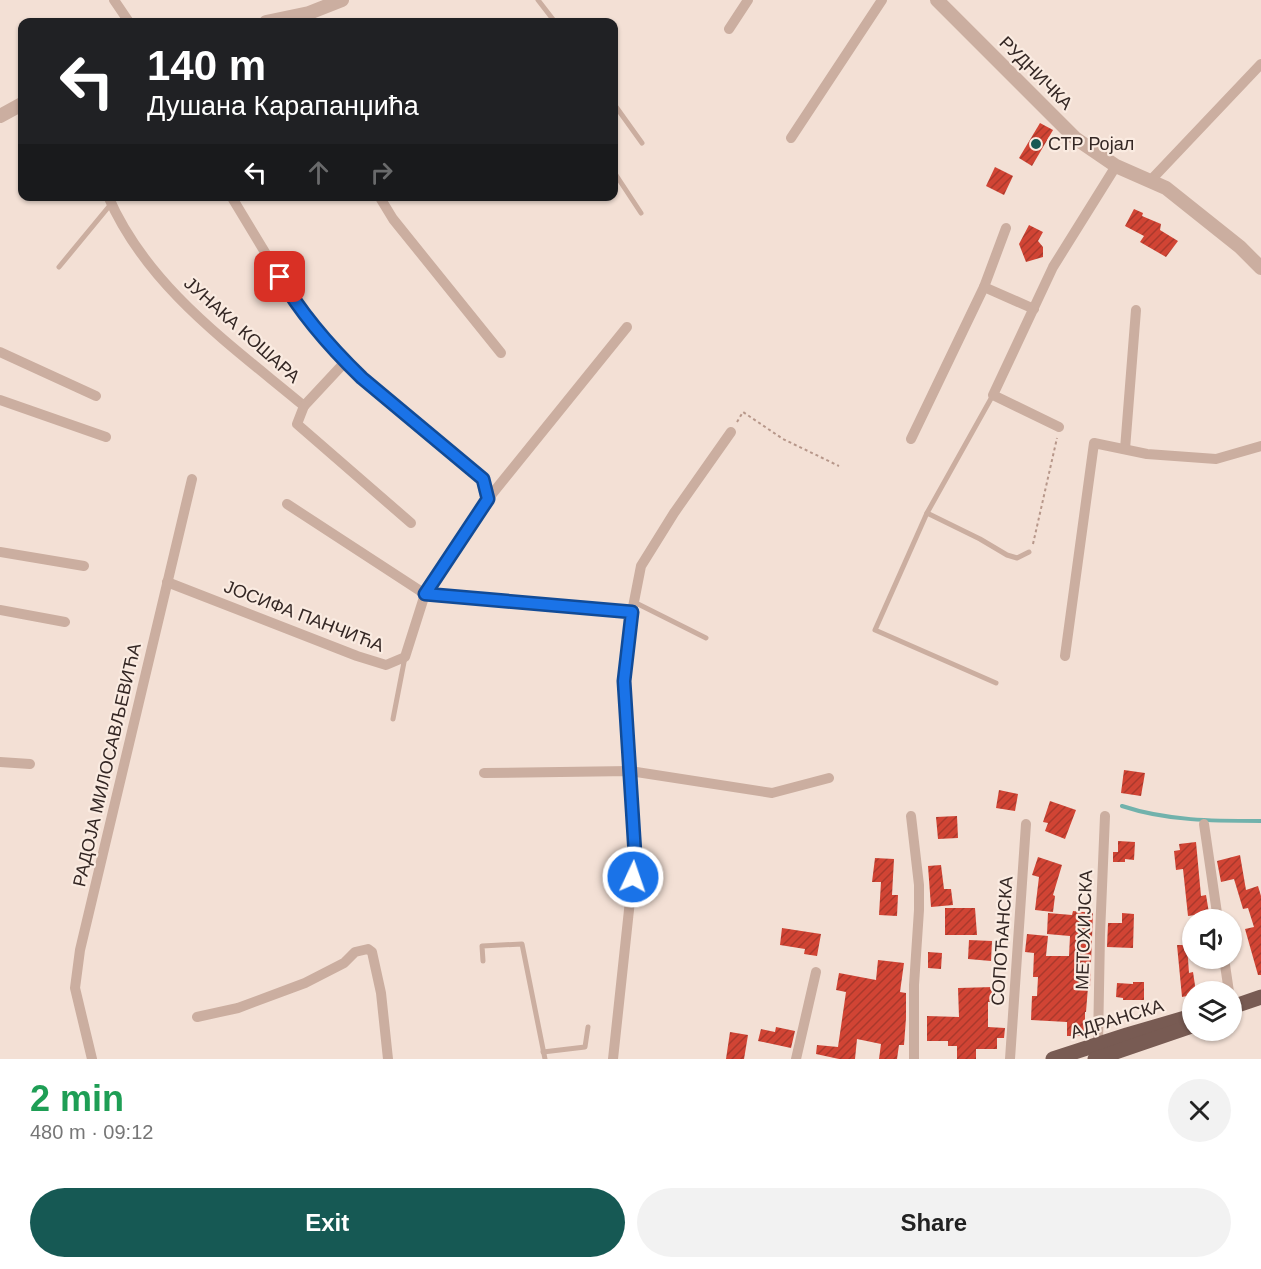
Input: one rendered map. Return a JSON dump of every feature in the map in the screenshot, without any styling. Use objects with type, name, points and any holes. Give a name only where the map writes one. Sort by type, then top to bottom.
[{"type":"main road","points":[[1242,1004],[1261,997]]},
{"type":"main road","name":"АДРАНСКА","points":[[1097,1052],[1182,1020]]},
{"type":"main road","name":"АДРАНСКА","points":[[1053,1059],[1097,1052],[1182,1029]]},
{"type":"street","points":[[114,0],[126,18]]},
{"type":"street","points":[[288,18],[309,13],[342,0]]},
{"type":"street","points":[[729,29],[748,0]]},
{"type":"street","points":[[791,138],[882,0]]},
{"type":"street","name":"РУДНИЧКА","points":[[937,0],[1075,138],[1116,166],[1166,188],[1240,247],[1261,268]]},
{"type":"street","points":[[1150,181],[1261,64]]},
{"type":"street","points":[[0,116],[18,106]]},
{"type":"street","points":[[1059,427],[993,395],[1053,267],[1116,166]]},
{"type":"street","name":"ЈУНАКА КОШАРА","points":[[111,201],[131,239],[158,275],[190,310],[304,406],[345,362]]},
{"type":"street","points":[[234,201],[292,297],[345,362],[483,479],[488,499]]},
{"type":"street","points":[[383,201],[393,219],[501,354]]},
{"type":"street","points":[[911,439],[984,287],[1006,228]]},
{"type":"street","points":[[984,287],[1034,309]]},
{"type":"street","points":[[1125,449],[1136,310]]},
{"type":"street","points":[[405,657],[425,594],[488,499],[627,327]]},
{"type":"street","points":[[0,352],[96,396]]},
{"type":"street","points":[[0,400],[106,437]]},
{"type":"street","points":[[304,406],[297,424],[411,523]]},
{"type":"street","points":[[613,1059],[635,854],[624,681],[633,607],[641,566],[674,513],[731,432]]},
{"type":"street","points":[[1065,656],[1094,442],[1147,454],[1216,459],[1261,446]]},
{"type":"street","name":"РАДОЈА МИЛОСАВЉЕВИЋА","points":[[92,1059],[75,988],[80,950],[192,479]]},
{"type":"street","points":[[287,504],[425,594],[633,607]]},
{"type":"street","points":[[0,552],[84,566]]},
{"type":"street","name":"ЈОСИФА ПАНЧИЋА","points":[[167,582],[357,656],[386,665],[405,657]]},
{"type":"street","points":[[0,610],[65,622]]},
{"type":"street","points":[[0,762],[30,764]]},
{"type":"street","points":[[484,773],[630,771],[772,793],[829,778]]},
{"type":"street","points":[[911,816],[919,901],[914,985],[914,1059]]},
{"type":"street","name":"МЕТОХИЈСКА","points":[[1097,1052],[1105,816]]},
{"type":"street","points":[[1204,824],[1216,909]]},
{"type":"street","name":"СОПОЋАНСКА","points":[[1010,1059],[1026,825]]},
{"type":"street","points":[[197,1017],[238,1008],[305,983],[344,963],[355,952],[368,949],[372,952],[381,993],[388,1059]]},
{"type":"street","points":[[796,1059],[816,972]]},
{"type":"lane","points":[[538,0],[552,18]]},
{"type":"lane","points":[[618,110],[642,143]]},
{"type":"lane","points":[[618,178],[641,213]]},
{"type":"lane","points":[[59,267],[109,201]]},
{"type":"lane","points":[[993,395],[927,513],[875,630],[996,683]]},
{"type":"lane","points":[[927,513],[1007,555],[1017,558],[1029,552]]},
{"type":"lane","points":[[633,607],[706,638]]},
{"type":"lane","name":"ЈОСИФА ПАНЧИЋА","points":[[393,719],[405,657]]},
{"type":"lane","points":[[483,961],[482,946],[522,944],[545,1059]]},
{"type":"lane","points":[[543,1052],[585,1047],[588,1027]]},
{"type":"path","points":[[731,432],[743,412],[783,439],[839,466]]},
{"type":"path","points":[[1029,552],[1035,540],[1059,427]]},
{"type":"building","name":"СТР Ројал","points":[[1040,123],[1053,130],[1032,166],[1019,158]]},
{"type":"building","points":[[995,167],[1013,176],[1004,195],[986,186]]},
{"type":"building","points":[[1134,209],[1143,213],[1142,216],[1161,224],[1160,230],[1178,241],[1166,257],[1140,242],[1144,236],[1125,226]]},
{"type":"building","points":[[1029,225],[1043,232],[1038,241],[1043,247],[1043,257],[1026,262],[1019,244]]},
{"type":"building","points":[[1124,770],[1145,773],[1141,796],[1121,793]]},
{"type":"building","points":[[999,790],[1018,794],[1015,811],[996,808]]},
{"type":"building","points":[[1050,801],[1076,810],[1065,839],[1045,831],[1048,823],[1043,822]]},
{"type":"building","points":[[957,816],[958,838],[938,839],[936,817]]},
{"type":"building","points":[[1118,841],[1135,842],[1134,860],[1125,859],[1125,862],[1113,862],[1113,852],[1118,852]]},
{"type":"building","points":[[1196,842],[1201,896],[1206,895],[1208,909],[1187,909],[1183,869],[1176,870],[1174,851],[1180,850],[1179,844]]},
{"type":"building","points":[[1240,855],[1246,890],[1258,886],[1261,896],[1261,975],[1258,975],[1245,929],[1254,927],[1248,908],[1243,909],[1234,879],[1221,882],[1217,861]]},
{"type":"building","points":[[1038,857],[1062,865],[1053,895],[1055,896],[1053,912],[1035,910],[1039,877],[1032,875]]},
{"type":"building","points":[[875,858],[894,859],[892,895],[898,895],[897,916],[879,915],[881,882],[872,882]]},
{"type":"building","points":[[941,865],[944,889],[951,889],[953,905],[931,907],[928,866]]},
{"type":"building","points":[[945,908],[975,908],[977,935],[945,935]]},
{"type":"building","points":[[1073,911],[1093,913],[1090,987],[1088,987],[1085,1012],[1085,1036],[1067,1036],[1067,1022],[1031,1020],[1032,996],[1037,996],[1038,977],[1033,977],[1034,953],[1025,952],[1027,934],[1048,936],[1046,956],[1069,956],[1070,936],[1047,934],[1048,913],[1072,915]]},
{"type":"building","points":[[1122,913],[1134,914],[1133,948],[1107,947],[1108,923],[1122,923]]},
{"type":"building","points":[[782,928],[821,934],[817,956],[804,954],[805,949],[780,945]]},
{"type":"building","points":[[969,940],[992,941],[991,961],[968,959]]},
{"type":"building","points":[[1177,945],[1182,945],[1182,969],[1189,969],[1189,973],[1193,972],[1194,981],[1182,981],[1182,997]]},
{"type":"building","points":[[928,952],[942,953],[941,969],[928,968]]},
{"type":"building","points":[[878,960],[904,963],[900,992],[906,993],[906,1018],[904,1045],[899,1045],[897,1059],[879,1059],[881,1044],[857,1039],[855,1059],[839,1059],[816,1054],[817,1045],[838,1047],[846,992],[836,990],[839,973],[876,980]]},
{"type":"building","points":[[1133,982],[1144,982],[1144,1000],[1123,1000],[1123,998],[1116,997],[1117,983],[1133,984]]},
{"type":"building","points":[[994,987],[994,1002],[988,1002],[988,1027],[1005,1028],[1004,1038],[997,1038],[997,1049],[976,1049],[976,1059],[957,1059],[957,1046],[948,1046],[948,1041],[927,1041],[927,1016],[959,1017],[958,988]]},
{"type":"building","points":[[776,1027],[795,1031],[791,1048],[758,1041],[761,1029],[775,1032]]},
{"type":"building","points":[[730,1032],[748,1035],[744,1059],[726,1059]]},
{"type":"waterway","points":[[1122,806],[1173,817],[1261,821]]},
{"type":"place","name":"СТР Ројал","points":[[1036,144]]},
{"type":"route","points":[[280,277],[292,297],[345,362],[483,479],[488,499],[425,594],[632,612],[624,681],[635,854],[633,877]]}]
